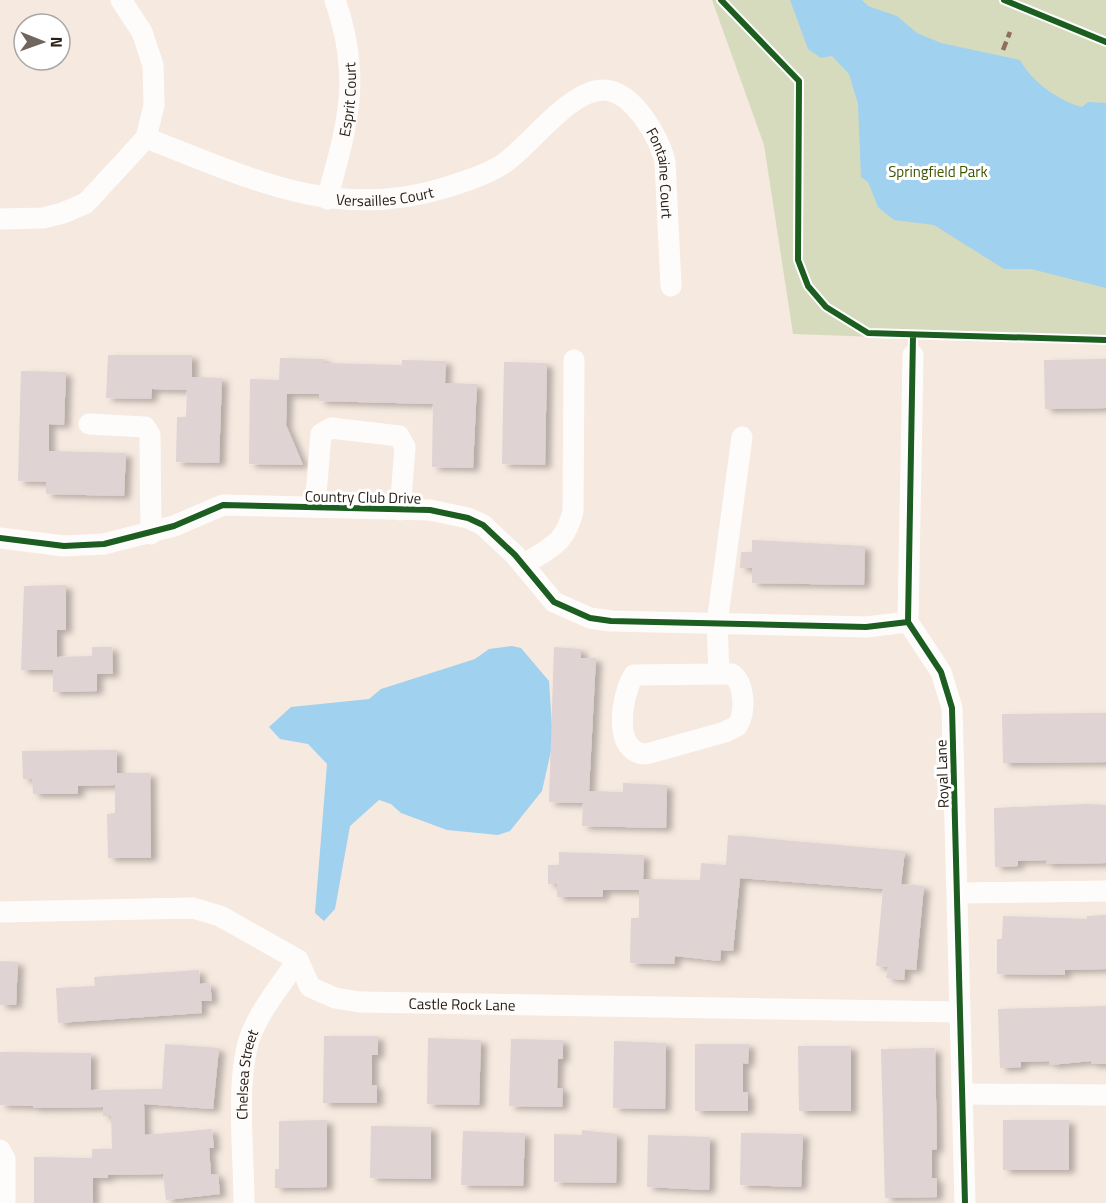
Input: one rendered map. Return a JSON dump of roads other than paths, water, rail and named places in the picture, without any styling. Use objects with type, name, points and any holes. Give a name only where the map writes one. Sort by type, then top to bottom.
[{"type":"street","points":[[0,219],[43,218],[63,213],[86,203],[146,138],[154,105],[153,65],[142,32],[121,0]]},
{"type":"street","name":"Esprit Court","points":[[327,199],[348,122],[352,85],[344,25],[335,0]]},
{"type":"street","name":"Versailles Court","points":[[146,138],[263,183],[327,199],[366,200],[409,197],[466,181],[502,165],[575,99],[603,89]]},
{"type":"street","name":"Fontaine Court","points":[[603,89],[616,93],[646,119],[661,144],[666,162],[671,286]]},
{"type":"street","points":[[908,622],[913,355]]},
{"type":"street","points":[[523,565],[562,539],[569,530],[573,511],[574,360]]},
{"type":"street","points":[[89,424],[146,427],[150,435],[151,534]]},
{"type":"street","name":"Country Club Drive","points":[[315,507],[321,434],[331,428],[399,436],[405,447],[400,510]]},
{"type":"street","points":[[719,674],[717,623],[742,437]]},
{"type":"street","name":"Country Club Drive","points":[[0,538],[64,546],[104,544],[151,534],[223,505],[449,513],[483,525],[523,565],[554,602],[590,618],[611,621],[866,627],[908,622]]},
{"type":"street","name":"Royal Lane","points":[[908,622],[941,672],[952,708],[958,893],[958,1012],[963,1094],[965,1203]]},
{"type":"street","points":[[719,674],[732,674],[740,685],[743,710],[737,726],[725,732],[646,754],[634,753],[625,739],[623,720],[628,688],[634,675],[719,674]]},
{"type":"street","points":[[958,893],[1106,891]]},
{"type":"street","points":[[0,912],[193,908],[220,916],[298,960]]},
{"type":"street","name":"Castle Rock Lane","points":[[298,960],[310,987],[335,998],[360,1002],[958,1012]]},
{"type":"street","name":"Chelsea Street","points":[[244,1203],[243,1072],[249,1041],[257,1021],[298,960]]},
{"type":"street","points":[[963,1094],[1106,1095]]},
{"type":"street","points":[[0,1150],[5,1159],[5,1203]]},
{"type":"water","points":[[790,0],[862,0],[868,6],[897,16],[917,33],[941,43],[1020,60],[1047,90],[1073,104],[1082,107],[1088,102],[1106,103],[1106,288],[1031,269],[1004,269],[934,225],[894,220],[878,207],[868,182],[861,177],[858,104],[849,74],[832,56],[821,58],[808,49]]},
{"type":"water","points":[[512,646],[521,648],[549,681],[553,742],[542,791],[510,831],[498,835],[447,830],[401,813],[391,804],[379,800],[350,826],[335,909],[324,921],[315,913],[327,764],[308,744],[280,739],[269,727],[291,707],[369,699],[381,689],[475,659],[489,649]]},
{"type":"park label","name":"Springfield Park","points":[[938,171]]}]
